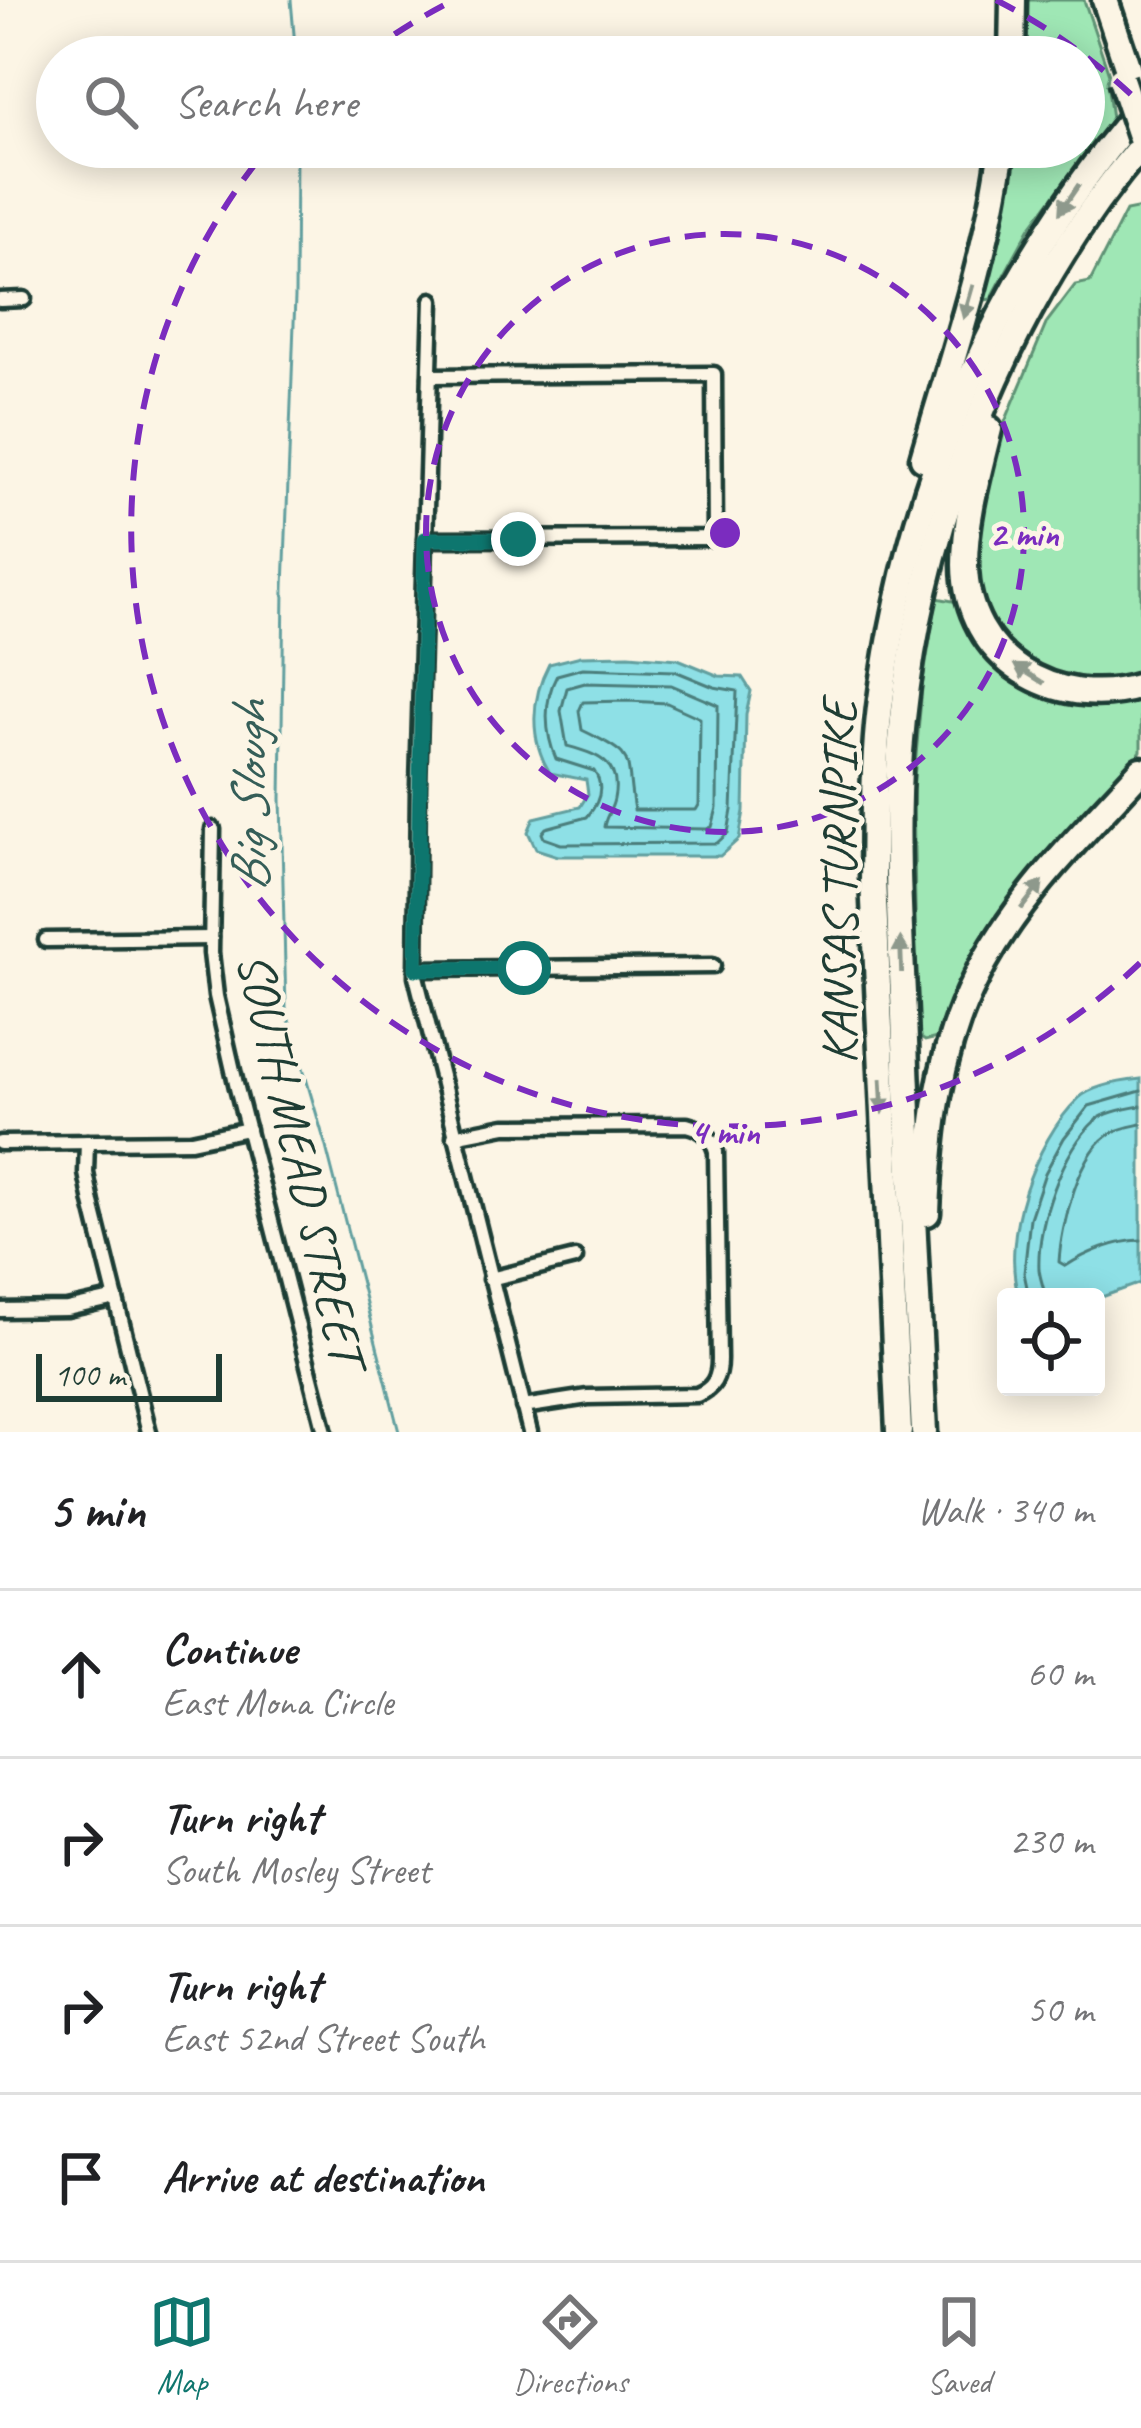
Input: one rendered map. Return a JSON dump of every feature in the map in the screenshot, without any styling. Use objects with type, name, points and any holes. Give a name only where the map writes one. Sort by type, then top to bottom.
[{"type":"highway","points":[[1012,36],[1013,0]]},
{"type":"highway","points":[[1093,0],[1141,107]]},
{"type":"highway","points":[[1105,0],[1141,142]]},
{"type":"highway","name":"KANSAS TURNPIKE","points":[[1105,151],[1141,107]]},
{"type":"highway","name":"KANSAS TURNPIKE","points":[[923,1432],[898,857],[907,691],[938,533],[982,412],[1032,308],[1141,142]]},
{"type":"highway","points":[[895,612],[903,523],[980,263],[999,168]]},
{"type":"highway","name":"KANSAS TURNPIKE","points":[[899,1432],[873,880],[880,711],[895,612],[907,558],[956,411],[1045,235],[1091,168]]},
{"type":"highway","points":[[1107,188],[1100,210],[1036,321],[990,425],[970,509],[966,576],[982,629],[1025,674],[1072,692],[1107,693],[1141,686]]},
{"type":"highway","points":[[920,1366],[930,1141],[942,1073],[961,1014],[996,943],[1026,902],[1141,770]]},
{"type":"street","points":[[0,300],[24,299]]},
{"type":"street","points":[[432,301],[417,985],[530,1432]]},
{"type":"street","points":[[425,539],[715,538],[714,374],[430,376]]},
{"type":"street","name":"SOUTH MEAD STREET","points":[[213,829],[211,938],[216,996],[325,1432]]},
{"type":"street","points":[[46,940],[211,938]]},
{"type":"street","points":[[416,969],[713,966]]},
{"type":"street","points":[[454,1136],[505,1126],[687,1125],[706,1133],[716,1151],[716,1380],[697,1395],[588,1397],[523,1407]]},
{"type":"street","points":[[0,1143],[191,1141],[248,1129]]},
{"type":"street","points":[[87,1142],[89,1192],[149,1432]]},
{"type":"street","points":[[490,1279],[575,1258]]},
{"type":"street","points":[[0,1310],[67,1309],[116,1298]]},
{"type":"green space","points":[[1024,0],[1084,0],[1096,36],[1023,36]]},
{"type":"green space","points":[[1105,62],[1109,74],[1112,118],[1105,127]]},
{"type":"green space","points":[[1010,168],[1075,168],[1029,229],[991,299],[980,301]]},
{"type":"green space","points":[[1141,208],[1141,674],[1102,684],[1049,675],[1015,654],[986,620],[972,565],[992,453],[1047,322],[1075,285],[1090,282],[1126,211]]},
{"type":"green space","points":[[937,598],[958,602],[977,646],[992,664],[1029,690],[1096,705],[1141,698],[1141,751],[1020,885],[970,959],[937,1038],[925,1041],[918,1036],[917,1020],[913,790],[922,687]]},
{"type":"water","points":[[581,656],[678,659],[719,676],[742,677],[751,691],[739,839],[720,856],[558,856],[536,849],[528,832],[534,818],[580,807],[588,794],[586,780],[550,773],[538,746],[536,704],[549,664]]},
{"type":"water","points":[[1141,1079],[1141,1283],[1105,1296],[1105,1288],[1017,1288],[1014,1247],[1018,1219],[1035,1164],[1079,1098],[1108,1085]]},
{"type":"waterway","name":"Big Slough","points":[[291,0],[294,36]]},
{"type":"waterway","name":"Big Slough","points":[[296,168],[281,799],[286,1010],[399,1432]]},
{"type":"route","points":[[518,539],[425,539],[416,969],[524,968]]}]
